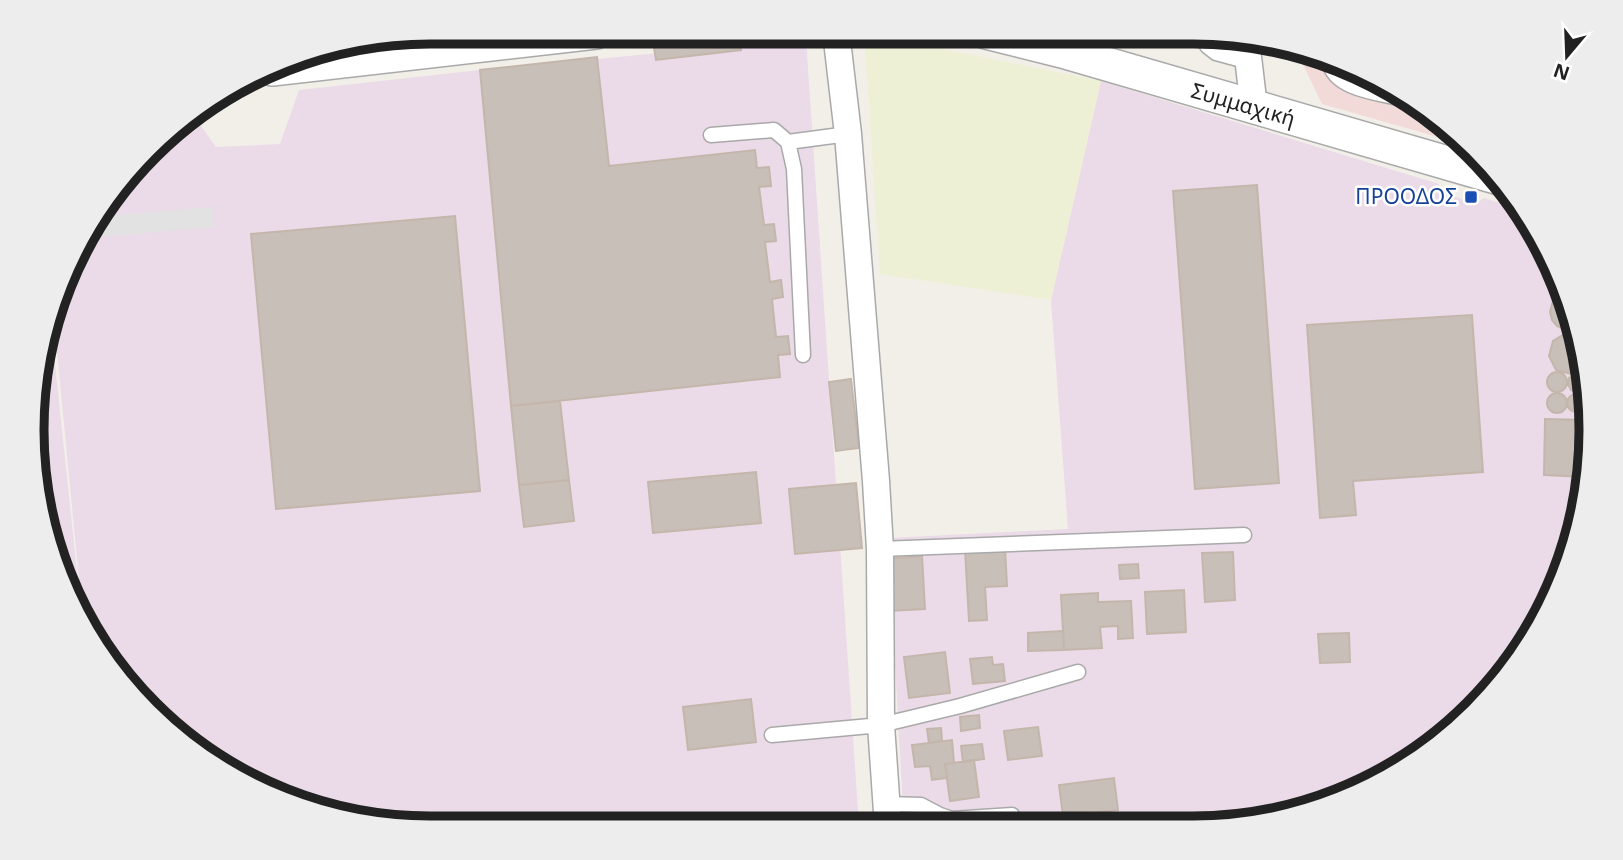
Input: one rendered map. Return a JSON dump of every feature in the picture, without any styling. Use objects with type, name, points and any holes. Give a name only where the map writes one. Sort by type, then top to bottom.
[{"type":"street","points":[[319,60],[460,44]]},
{"type":"street","points":[[837,44],[848,134],[875,467],[880,549],[881,725],[888,815]]},
{"type":"street","name":"Συμμαχική","points":[[1032,44],[1476,168]]},
{"type":"street","points":[[1248,51],[1254,108]]},
{"type":"lane","points":[[1207,45],[1216,53],[1248,51]]},
{"type":"lane","points":[[1332,70],[1334,76],[1347,83],[1381,93]]},
{"type":"lane","points":[[711,135],[774,130],[788,142],[794,169],[803,355]]},
{"type":"lane","points":[[788,142],[848,134]]},
{"type":"lane","points":[[880,549],[1244,535]]},
{"type":"lane","points":[[772,735],[881,725],[960,706],[1078,672]]},
{"type":"lane","points":[[888,815],[921,805],[947,816]]},
{"type":"shaded area","points":[[754,44],[806,44],[858,816],[430,816],[380,813],[330,803],[282,787],[259,776],[237,765],[195,736],[140,685],[95,623],[80,593],[56,336],[73,282],[109,215],[157,157],[198,122],[216,147],[280,144],[299,90]]},
{"type":"shaded area","points":[[1300,59],[1341,73],[1386,95],[1448,140],[1322,104]]},
{"type":"shaded area","points":[[1101,81],[1439,184],[1442,192],[1475,204],[1484,198],[1507,205],[1528,237],[1550,282],[1566,330],[1576,380],[1578,455],[1572,505],[1550,578],[1528,623],[1483,685],[1448,720],[1386,765],[1317,796],[1268,809],[1193,816],[903,816],[888,538],[1068,529],[1051,300]]},
{"type":"shaded area","points":[[213,207],[214,227],[95,237],[108,216]]},
{"type":"shaded area","points":[[53,346],[79,591],[57,530],[47,480],[45,405]]},
{"type":"green space","points":[[865,44],[918,44],[1101,81],[1051,300],[880,274]]},
{"type":"building","points":[[653,44],[740,44],[741,50],[656,60]]},
{"type":"building","points":[[597,57],[609,166],[755,150],[757,168],[769,167],[771,186],[759,187],[764,225],[774,224],[776,241],[765,242],[770,282],[781,280],[783,297],[772,299],[776,337],[788,336],[790,354],[778,355],[780,377],[511,406],[480,70]]},
{"type":"building","points":[[1257,185],[1279,483],[1195,489],[1173,191]]},
{"type":"building","points":[[455,216],[480,491],[276,509],[251,234]]},
{"type":"building","points":[[1554,297],[1566,330],[1552,320],[1550,312]]},
{"type":"building","points":[[1472,315],[1483,472],[1353,481],[1356,515],[1320,518],[1307,325]]},
{"type":"building","points":[[1566,330],[1575,373],[1571,374],[1556,370],[1549,356],[1553,341],[1566,333]]},
{"type":"building","points":[[1557,372],[1564,375],[1567,382],[1564,389],[1557,392],[1550,389],[1547,382],[1550,375]]},
{"type":"building","points":[[1575,375],[1577,392],[1571,390],[1569,378]]},
{"type":"building","points":[[851,379],[859,448],[836,451],[829,382]]},
{"type":"building","points":[[1557,393],[1564,396],[1567,403],[1564,410],[1557,413],[1550,410],[1547,403],[1550,396]]},
{"type":"building","points":[[1576,394],[1578,411],[1576,412],[1570,409],[1567,403],[1570,397]]},
{"type":"building","points":[[560,401],[569,480],[519,485],[511,406]]},
{"type":"building","points":[[1545,419],[1579,420],[1576,477],[1544,475]]},
{"type":"building","points":[[756,472],[761,523],[653,533],[648,482]]},
{"type":"building","points":[[569,480],[574,521],[524,527],[519,485]]},
{"type":"building","points":[[856,483],[862,548],[795,554],[789,489]]},
{"type":"building","points":[[1005,548],[1007,586],[985,587],[987,620],[969,621],[965,550]]},
{"type":"building","points":[[1233,552],[1235,600],[1205,602],[1202,553]]},
{"type":"building","points":[[922,556],[925,609],[888,611],[885,559]]},
{"type":"building","points":[[1138,564],[1139,578],[1120,579],[1119,565]]},
{"type":"building","points":[[1184,590],[1186,632],[1147,634],[1145,592]]},
{"type":"building","points":[[1098,593],[1098,602],[1131,601],[1133,638],[1118,639],[1118,626],[1100,627],[1102,648],[1064,650],[1061,595]]},
{"type":"building","points":[[1063,631],[1064,650],[1028,651],[1028,633]]},
{"type":"building","points":[[1349,633],[1350,662],[1320,663],[1318,634]]},
{"type":"building","points":[[945,652],[950,693],[909,698],[904,657]]},
{"type":"building","points":[[992,657],[993,665],[1003,664],[1005,681],[973,684],[970,659]]},
{"type":"building","points":[[751,699],[756,742],[688,750],[683,707]]},
{"type":"building","points":[[979,715],[980,728],[961,731],[960,717]]},
{"type":"building","points":[[1038,727],[1042,756],[1008,760],[1004,731]]},
{"type":"building","points":[[941,728],[942,741],[929,743],[927,729]]},
{"type":"building","points":[[952,740],[954,763],[945,764],[947,778],[932,780],[930,766],[915,767],[912,745]]},
{"type":"building","points":[[982,744],[984,759],[963,762],[961,746]]},
{"type":"building","points":[[974,760],[979,797],[950,801],[945,764]]},
{"type":"building","points":[[1114,778],[1118,810],[1063,816],[1059,785]]},
{"type":"place","name":"ΠΡΟΟΔΟΣ","points":[[1471,197]]}]
